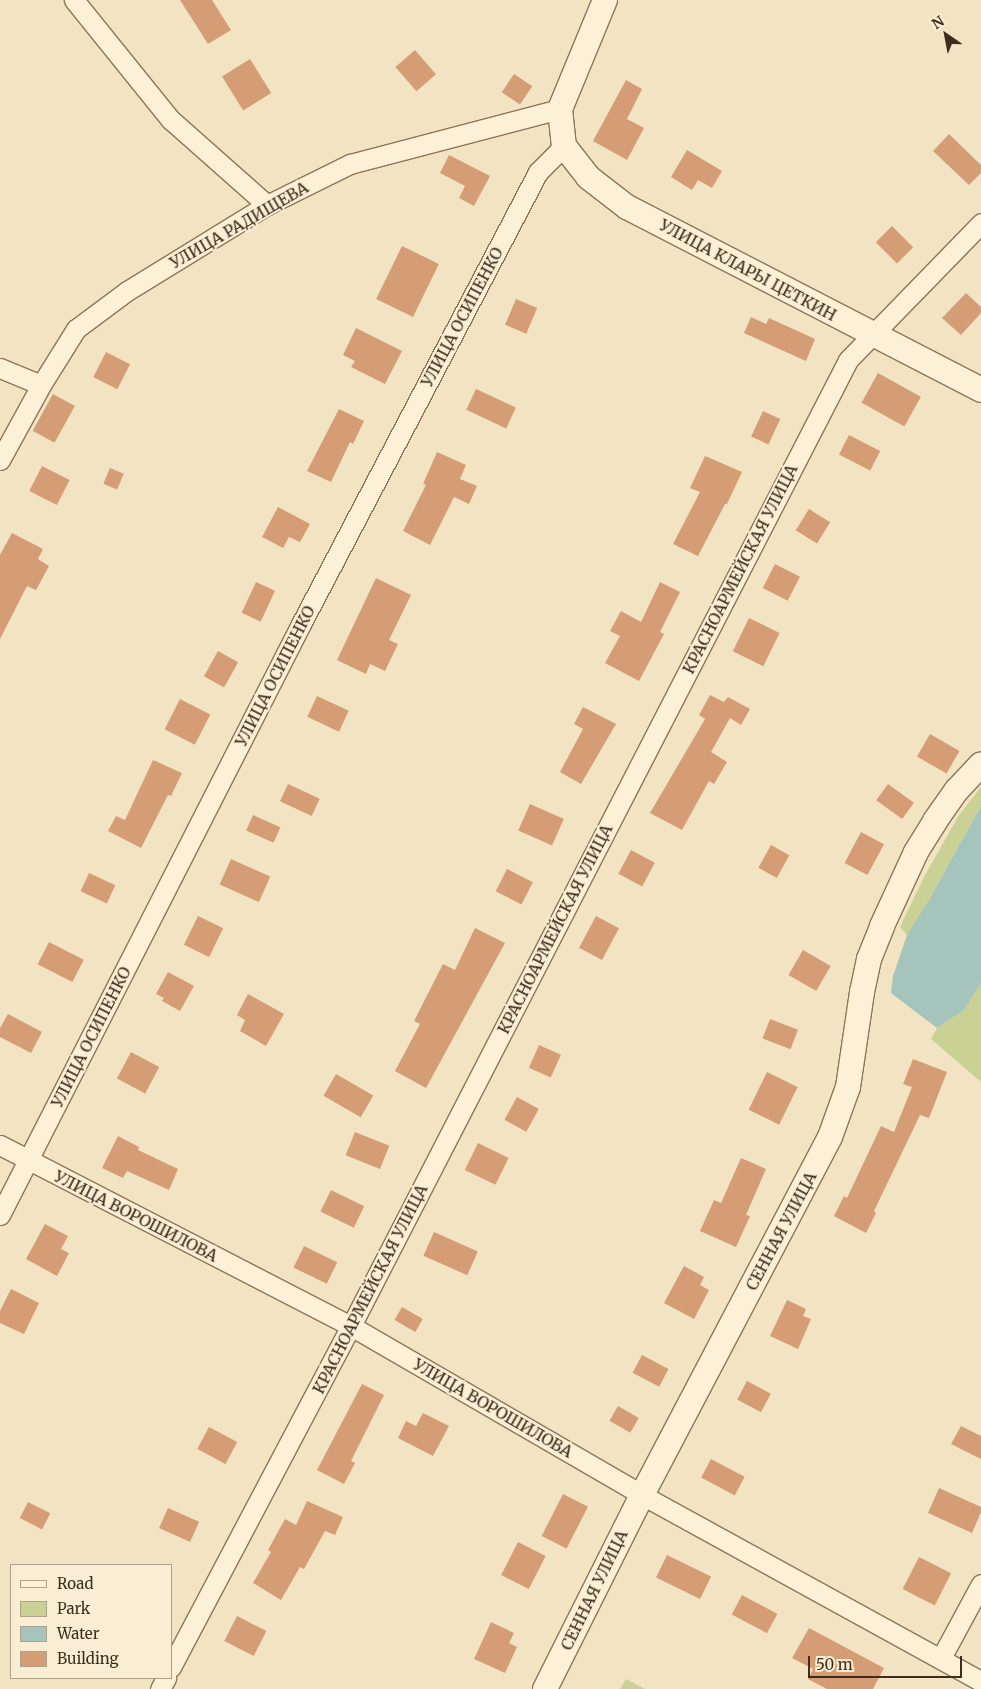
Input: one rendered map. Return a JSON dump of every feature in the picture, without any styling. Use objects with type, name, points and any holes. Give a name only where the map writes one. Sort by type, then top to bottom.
[{"type":"street","points":[[74,0],[171,120],[267,205]]},
{"type":"street","points":[[564,146],[560,109],[605,0]]},
{"type":"street","name":"УЛИЦА РАДИЩЕВА","points":[[0,460],[41,385],[76,330],[127,291],[267,205],[350,164],[560,109]]},
{"type":"street","name":"УЛИЦА КЛАРЫ ЦЕТКИН","points":[[564,146],[588,178],[627,207],[981,390]]},
{"type":"street","name":"УЛИЦА ОСИПЕНКО","points":[[0,1215],[301,624],[538,172],[564,146]]},
{"type":"street","name":"КРАСНОАРМЕЙСКАЯ УЛИЦА","points":[[172,1665],[351,1326],[848,360],[981,223]]},
{"type":"street","points":[[0,368],[41,385]]},
{"type":"street","name":"СЕННАЯ УЛИЦА","points":[[545,1689],[642,1495],[834,1129],[848,1087],[862,992],[869,959],[897,891],[935,821],[957,790],[981,764]]},
{"type":"street","name":"УЛИЦА ВОРОШИЛОВА","points":[[0,1145],[351,1326],[642,1495],[981,1681]]},
{"type":"street","points":[[941,1658],[981,1584]]},
{"type":"green space","points":[[981,787],[981,806],[919,918],[907,935],[900,927],[924,877],[959,815]]},
{"type":"green space","points":[[981,983],[981,1082],[931,1039],[937,1028],[964,1010]]},
{"type":"green space","points":[[626,1679],[645,1689],[620,1689]]},
{"type":"water","points":[[981,806],[981,983],[964,1010],[937,1028],[891,993],[893,976],[907,935],[929,900]]},
{"type":"building","points":[[180,0],[212,0],[231,30],[208,44]]},
{"type":"building","points":[[415,50],[436,74],[416,91],[395,67]]},
{"type":"building","points":[[250,59],[271,93],[243,110],[222,76]]},
{"type":"building","points":[[514,74],[532,86],[520,105],[502,92]]},
{"type":"building","points":[[626,80],[642,89],[627,119],[644,128],[627,160],[593,141]]},
{"type":"building","points":[[949,134],[981,165],[981,173],[969,185],[933,151]]},
{"type":"building","points":[[687,150],[722,171],[712,188],[698,180],[692,190],[671,177]]},
{"type":"building","points":[[449,155],[490,176],[474,206],[459,198],[465,186],[440,173]]},
{"type":"building","points":[[892,226],[913,247],[897,263],[876,242]]},
{"type":"building","points":[[402,246],[439,264],[413,317],[376,299]]},
{"type":"building","points":[[966,293],[981,307],[981,313],[961,335],[942,318]]},
{"type":"building","points":[[516,299],[537,308],[526,334],[505,325]]},
{"type":"building","points":[[751,317],[766,324],[769,318],[815,339],[806,361],[744,333]]},
{"type":"building","points":[[356,328],[402,351],[385,384],[351,367],[355,361],[343,355]]},
{"type":"building","points":[[106,352],[130,364],[117,389],[93,377]]},
{"type":"building","points":[[878,373],[921,397],[904,426],[862,403]]},
{"type":"building","points":[[476,389],[516,408],[506,428],[466,410]]},
{"type":"building","points":[[53,394],[75,406],[55,443],[33,431]]},
{"type":"building","points":[[339,409],[364,421],[353,444],[350,442],[331,482],[307,471]]},
{"type":"building","points":[[763,411],[780,419],[768,444],[751,436]]},
{"type":"building","points":[[849,435],[880,451],[870,470],[839,455]]},
{"type":"building","points":[[437,452],[466,465],[460,479],[477,486],[469,504],[454,497],[430,545],[403,531],[426,485],[423,484]]},
{"type":"building","points":[[705,456],[742,472],[727,504],[725,504],[698,556],[673,544],[700,492],[690,488]]},
{"type":"building","points":[[42,466],[70,480],[57,505],[29,491]]},
{"type":"building","points":[[110,468],[124,474],[117,490],[103,484]]},
{"type":"building","points":[[278,507],[310,524],[300,542],[289,537],[283,548],[262,537]]},
{"type":"building","points":[[809,509],[830,522],[817,543],[796,530]]},
{"type":"building","points":[[12,533],[43,549],[38,559],[49,566],[36,590],[27,586],[0,639],[0,555]]},
{"type":"building","points":[[775,564],[800,577],[788,601],[763,588]]},
{"type":"building","points":[[376,578],[411,595],[389,640],[398,644],[385,671],[370,664],[366,674],[337,660]]},
{"type":"building","points":[[256,582],[275,591],[261,622],[242,613]]},
{"type":"building","points":[[660,582],[680,592],[660,632],[664,634],[639,681],[605,663],[620,636],[610,631],[621,611],[641,622]]},
{"type":"building","points":[[749,618],[780,633],[763,666],[733,651]]},
{"type":"building","points":[[218,651],[238,662],[224,688],[204,676]]},
{"type":"building","points":[[710,695],[724,702],[728,697],[750,709],[741,725],[730,718],[711,752],[727,762],[714,784],[709,781],[682,830],[650,813],[705,719],[699,715]]},
{"type":"building","points":[[317,696],[349,711],[339,732],[307,717]]},
{"type":"building","points":[[180,699],[210,714],[195,745],[165,729]]},
{"type":"building","points":[[583,707],[616,724],[581,784],[560,772],[583,729],[574,724]]},
{"type":"building","points":[[930,734],[959,751],[946,774],[917,757]]},
{"type":"building","points":[[153,760],[182,773],[171,796],[168,795],[141,848],[108,831],[116,816],[125,820]]},
{"type":"building","points":[[288,784],[320,799],[312,816],[280,801]]},
{"type":"building","points":[[888,784],[914,803],[902,819],[876,800]]},
{"type":"building","points":[[530,804],[564,819],[552,846],[518,830]]},
{"type":"building","points":[[253,815],[280,827],[273,843],[246,831]]},
{"type":"building","points":[[861,832],[884,844],[868,875],[845,863]]},
{"type":"building","points":[[771,845],[789,855],[777,878],[758,868]]},
{"type":"building","points":[[631,850],[655,863],[642,887],[618,874]]},
{"type":"building","points":[[231,859],[270,876],[259,902],[220,885]]},
{"type":"building","points":[[507,869],[533,882],[521,904],[496,891]]},
{"type":"building","points":[[89,873],[115,885],[107,903],[81,891]]},
{"type":"building","points":[[198,916],[223,928],[209,957],[184,945]]},
{"type":"building","points":[[596,916],[619,928],[602,960],[579,948]]},
{"type":"building","points":[[475,928],[505,943],[426,1088],[395,1071],[420,1024],[414,1021],[443,964],[455,970]]},
{"type":"building","points":[[49,942],[84,960],[72,982],[38,964]]},
{"type":"building","points":[[803,950],[831,966],[816,991],[788,975]]},
{"type":"building","points":[[168,972],[194,986],[180,1011],[162,1001],[164,998],[156,994]]},
{"type":"building","points":[[248,994],[284,1014],[266,1046],[240,1031],[245,1020],[237,1015]]},
{"type":"building","points":[[8,1014],[42,1032],[31,1053],[0,1037],[0,1028]]},
{"type":"building","points":[[770,1019],[798,1030],[790,1049],[762,1039]]},
{"type":"building","points":[[539,1045],[561,1055],[551,1078],[529,1068]]},
{"type":"building","points":[[131,1052],[159,1067],[145,1094],[117,1078]]},
{"type":"building","points":[[913,1059],[947,1072],[929,1118],[920,1115],[874,1211],[876,1213],[866,1233],[834,1216],[844,1196],[847,1198],[881,1126],[894,1132],[912,1087],[903,1084]]},
{"type":"building","points":[[767,1072],[798,1087],[779,1125],[749,1110]]},
{"type":"building","points":[[336,1074],[373,1096],[361,1117],[324,1096]]},
{"type":"building","points":[[517,1097],[539,1109],[526,1132],[504,1120]]},
{"type":"building","points":[[355,1132],[389,1146],[380,1169],[346,1155]]},
{"type":"building","points":[[118,1136],[139,1147],[138,1150],[178,1169],[169,1190],[127,1171],[123,1178],[102,1168]]},
{"type":"building","points":[[478,1143],[509,1158],[495,1185],[465,1170]]},
{"type":"building","points":[[741,1158],[766,1169],[746,1215],[750,1216],[736,1247],[700,1231],[714,1200],[721,1203]]},
{"type":"building","points":[[331,1190],[364,1206],[354,1228],[320,1212]]},
{"type":"building","points":[[45,1224],[68,1236],[61,1249],[69,1253],[57,1276],[26,1259]]},
{"type":"building","points":[[434,1232],[478,1252],[467,1275],[423,1256]]},
{"type":"building","points":[[304,1246],[337,1262],[327,1284],[293,1268]]},
{"type":"building","points":[[684,1266],[704,1277],[700,1285],[709,1290],[694,1319],[664,1303]]},
{"type":"building","points":[[11,1289],[39,1303],[24,1334],[0,1323],[0,1311]]},
{"type":"building","points":[[787,1300],[806,1309],[803,1316],[811,1319],[798,1349],[770,1336]]},
{"type":"building","points":[[402,1307],[423,1319],[415,1332],[394,1320]]},
{"type":"building","points":[[642,1355],[668,1369],[659,1387],[633,1373]]},
{"type":"building","points":[[747,1381],[771,1394],[761,1412],[737,1400]]},
{"type":"building","points":[[362,1384],[384,1395],[351,1461],[355,1463],[344,1484],[317,1470]]},
{"type":"building","points":[[618,1406],[639,1418],[630,1433],[610,1421]]},
{"type":"building","points":[[423,1413],[449,1426],[433,1456],[398,1438],[406,1421],[416,1426]]},
{"type":"building","points":[[961,1426],[981,1436],[981,1459],[951,1444]]},
{"type":"building","points":[[209,1427],[237,1442],[226,1464],[197,1449]]},
{"type":"building","points":[[711,1459],[745,1477],[735,1495],[701,1478]]},
{"type":"building","points":[[939,1488],[981,1507],[981,1512],[972,1533],[928,1513]]},
{"type":"building","points":[[563,1494],[588,1507],[567,1549],[542,1536]]},
{"type":"building","points":[[307,1501],[343,1517],[335,1535],[325,1531],[304,1569],[300,1567],[281,1600],[253,1583],[271,1552],[268,1550],[285,1519],[296,1525]]},
{"type":"building","points":[[28,1502],[50,1513],[42,1529],[20,1518]]},
{"type":"building","points":[[168,1508],[199,1522],[190,1542],[159,1528]]},
{"type":"building","points":[[518,1542],[546,1556],[529,1589],[501,1575]]},
{"type":"building","points":[[667,1555],[711,1576],[700,1599],[656,1577]]},
{"type":"building","points":[[919,1557],[951,1573],[935,1605],[903,1589]]},
{"type":"building","points":[[742,1595],[777,1614],[767,1633],[732,1614]]},
{"type":"building","points":[[237,1616],[266,1631],[254,1656],[224,1641]]},
{"type":"building","points":[[491,1622],[514,1633],[509,1643],[517,1647],[505,1673],[474,1659]]},
{"type":"building","points":[[809,1628],[884,1668],[873,1689],[827,1689],[808,1679],[813,1669],[792,1658]]}]
